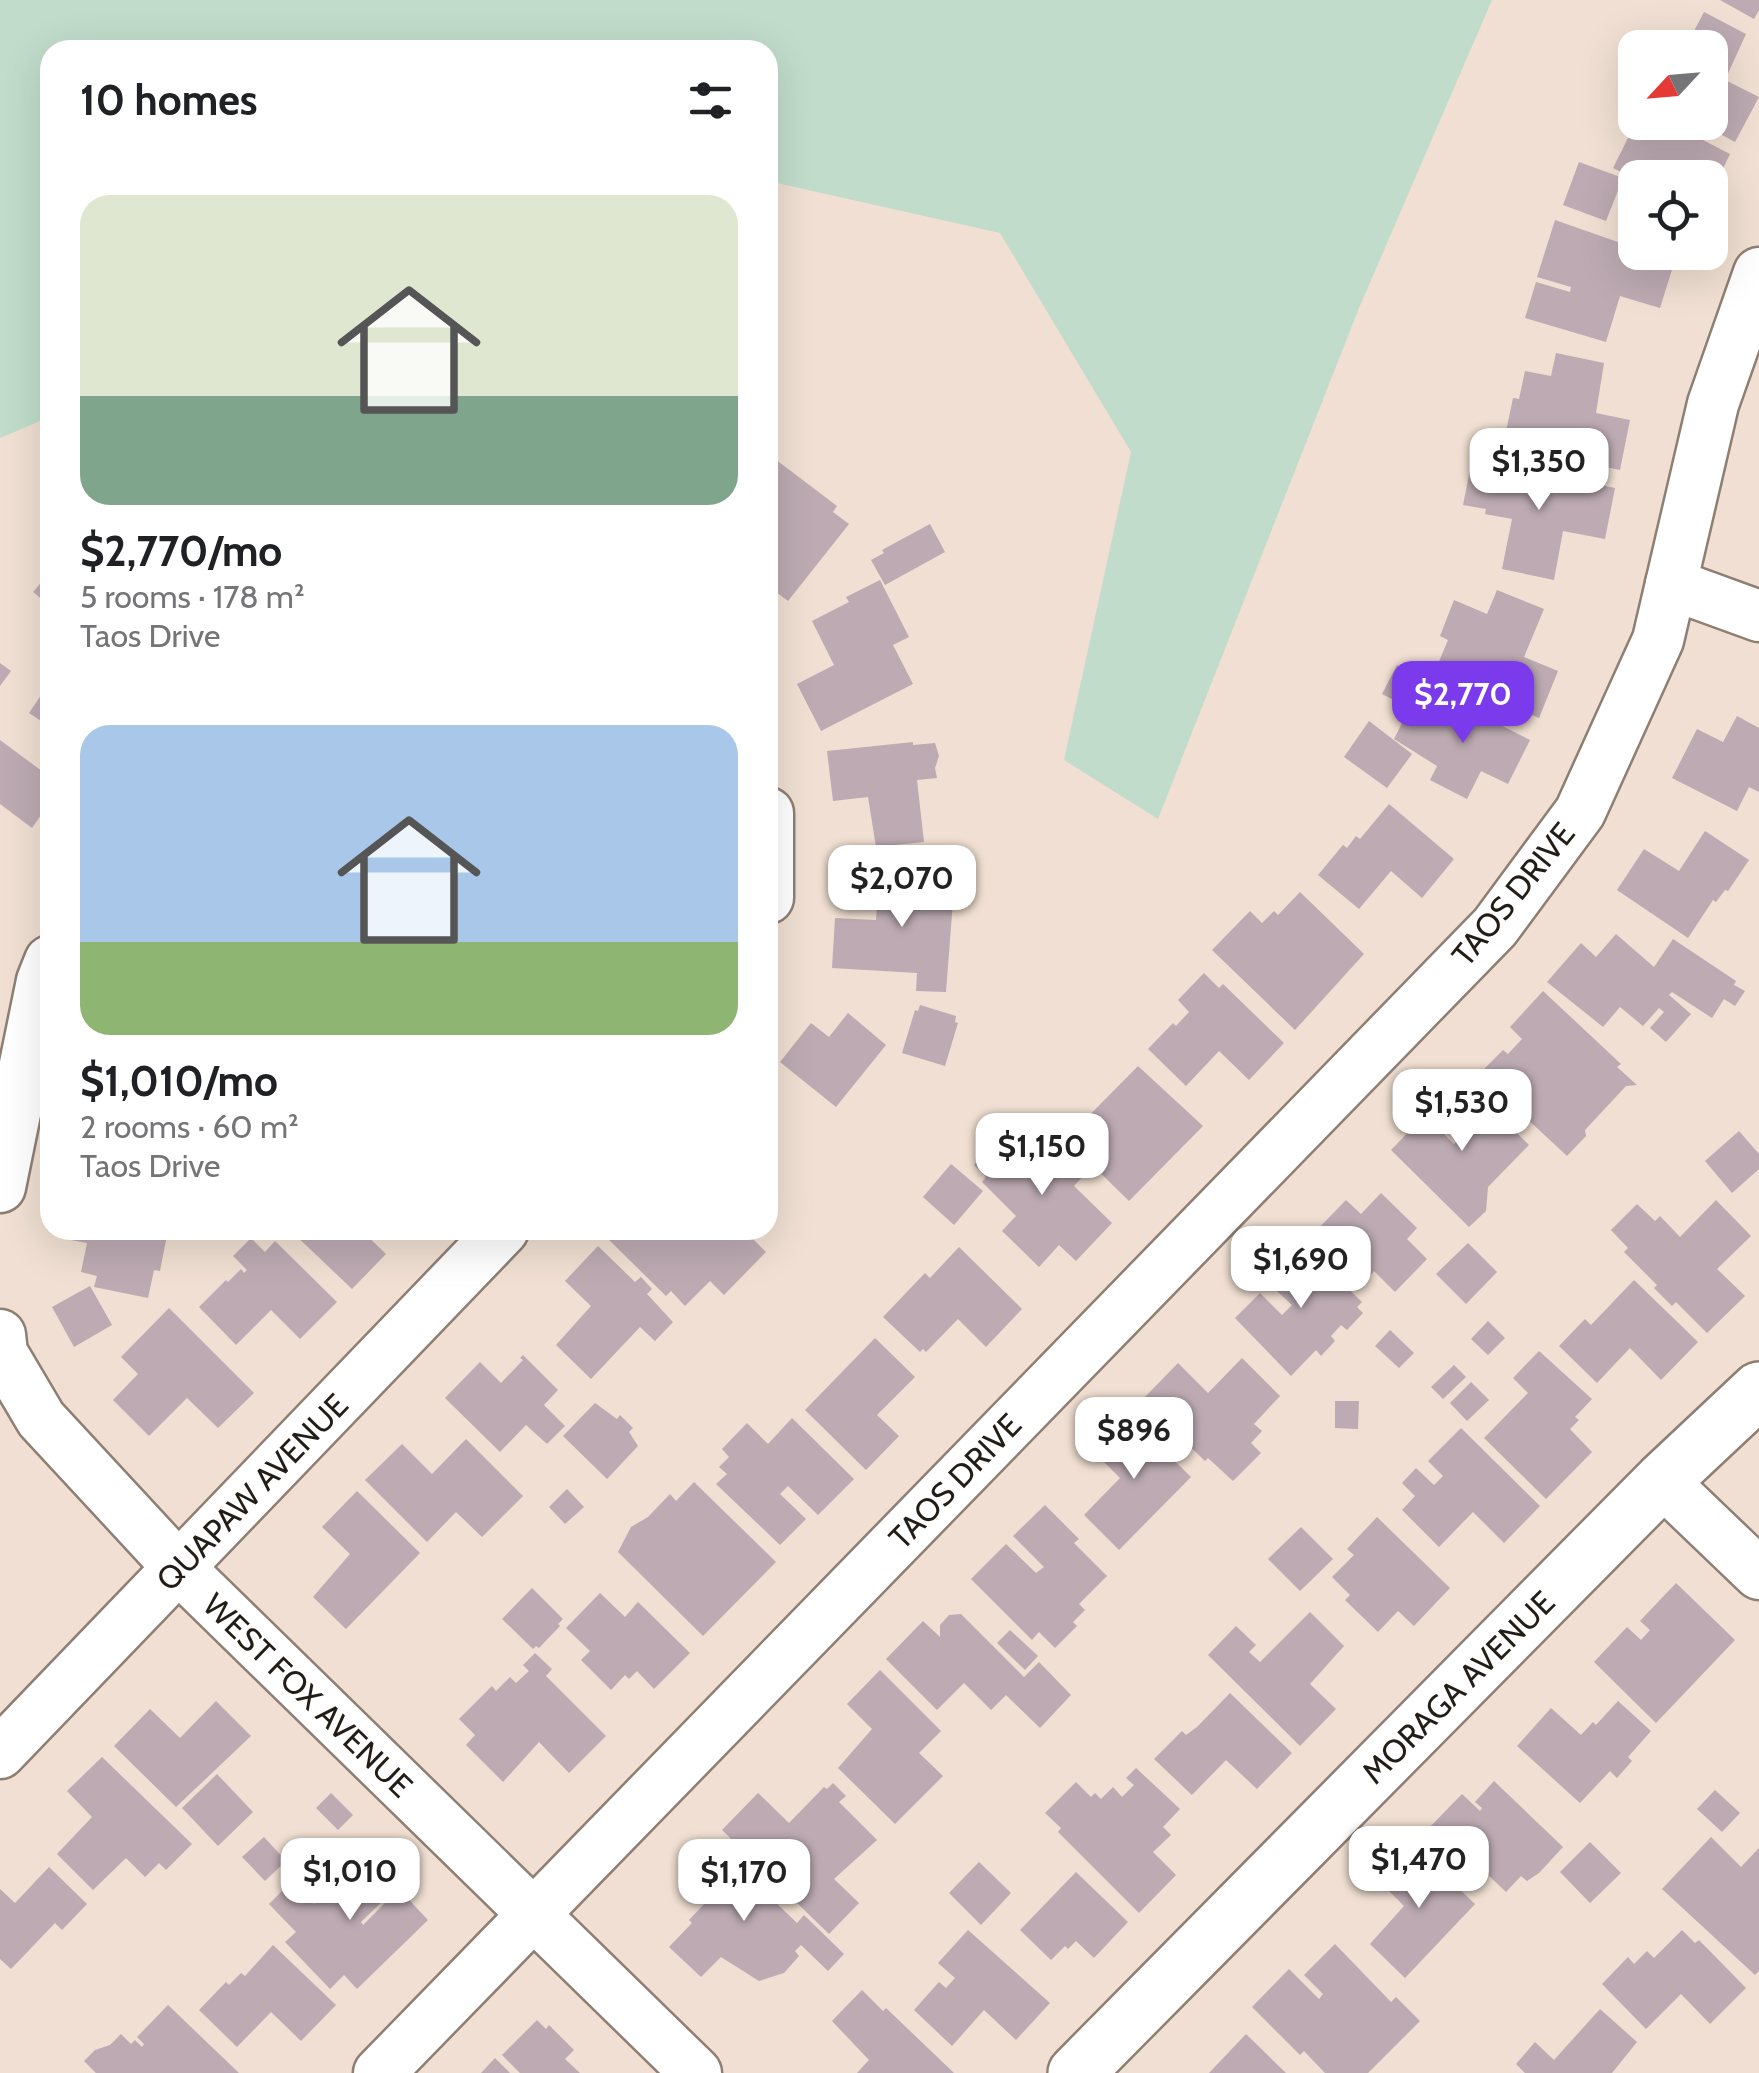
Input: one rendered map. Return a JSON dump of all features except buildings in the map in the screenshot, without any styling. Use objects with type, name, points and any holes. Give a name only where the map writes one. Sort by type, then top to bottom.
[{"type":"main road","name":"MORAGA AVENUE","points":[[1076,2073],[1662,1481],[1759,1390]]},
{"type":"street","name":"TAOS DRIVE","points":[[379,2073],[1495,927],[1580,812],[1658,640],[1713,404],[1759,273]]},
{"type":"street","points":[[1671,584],[1759,616]]},
{"type":"street","points":[[0,1187],[40,991]]},
{"type":"street","name":"QUAPAW AVENUE","points":[[0,1754],[493,1240]]},
{"type":"street","name":"WEST FOX AVENUE","points":[[0,1335],[2,1353],[41,1419],[179,1568],[696,2073]]},
{"type":"street","points":[[1662,1481],[1759,1574]]},
{"type":"green space","points":[[0,0],[1492,0],[1359,308],[1158,819],[1064,760],[1131,452],[1000,233],[778,183],[778,40],[40,40],[40,421],[0,438]]}]
